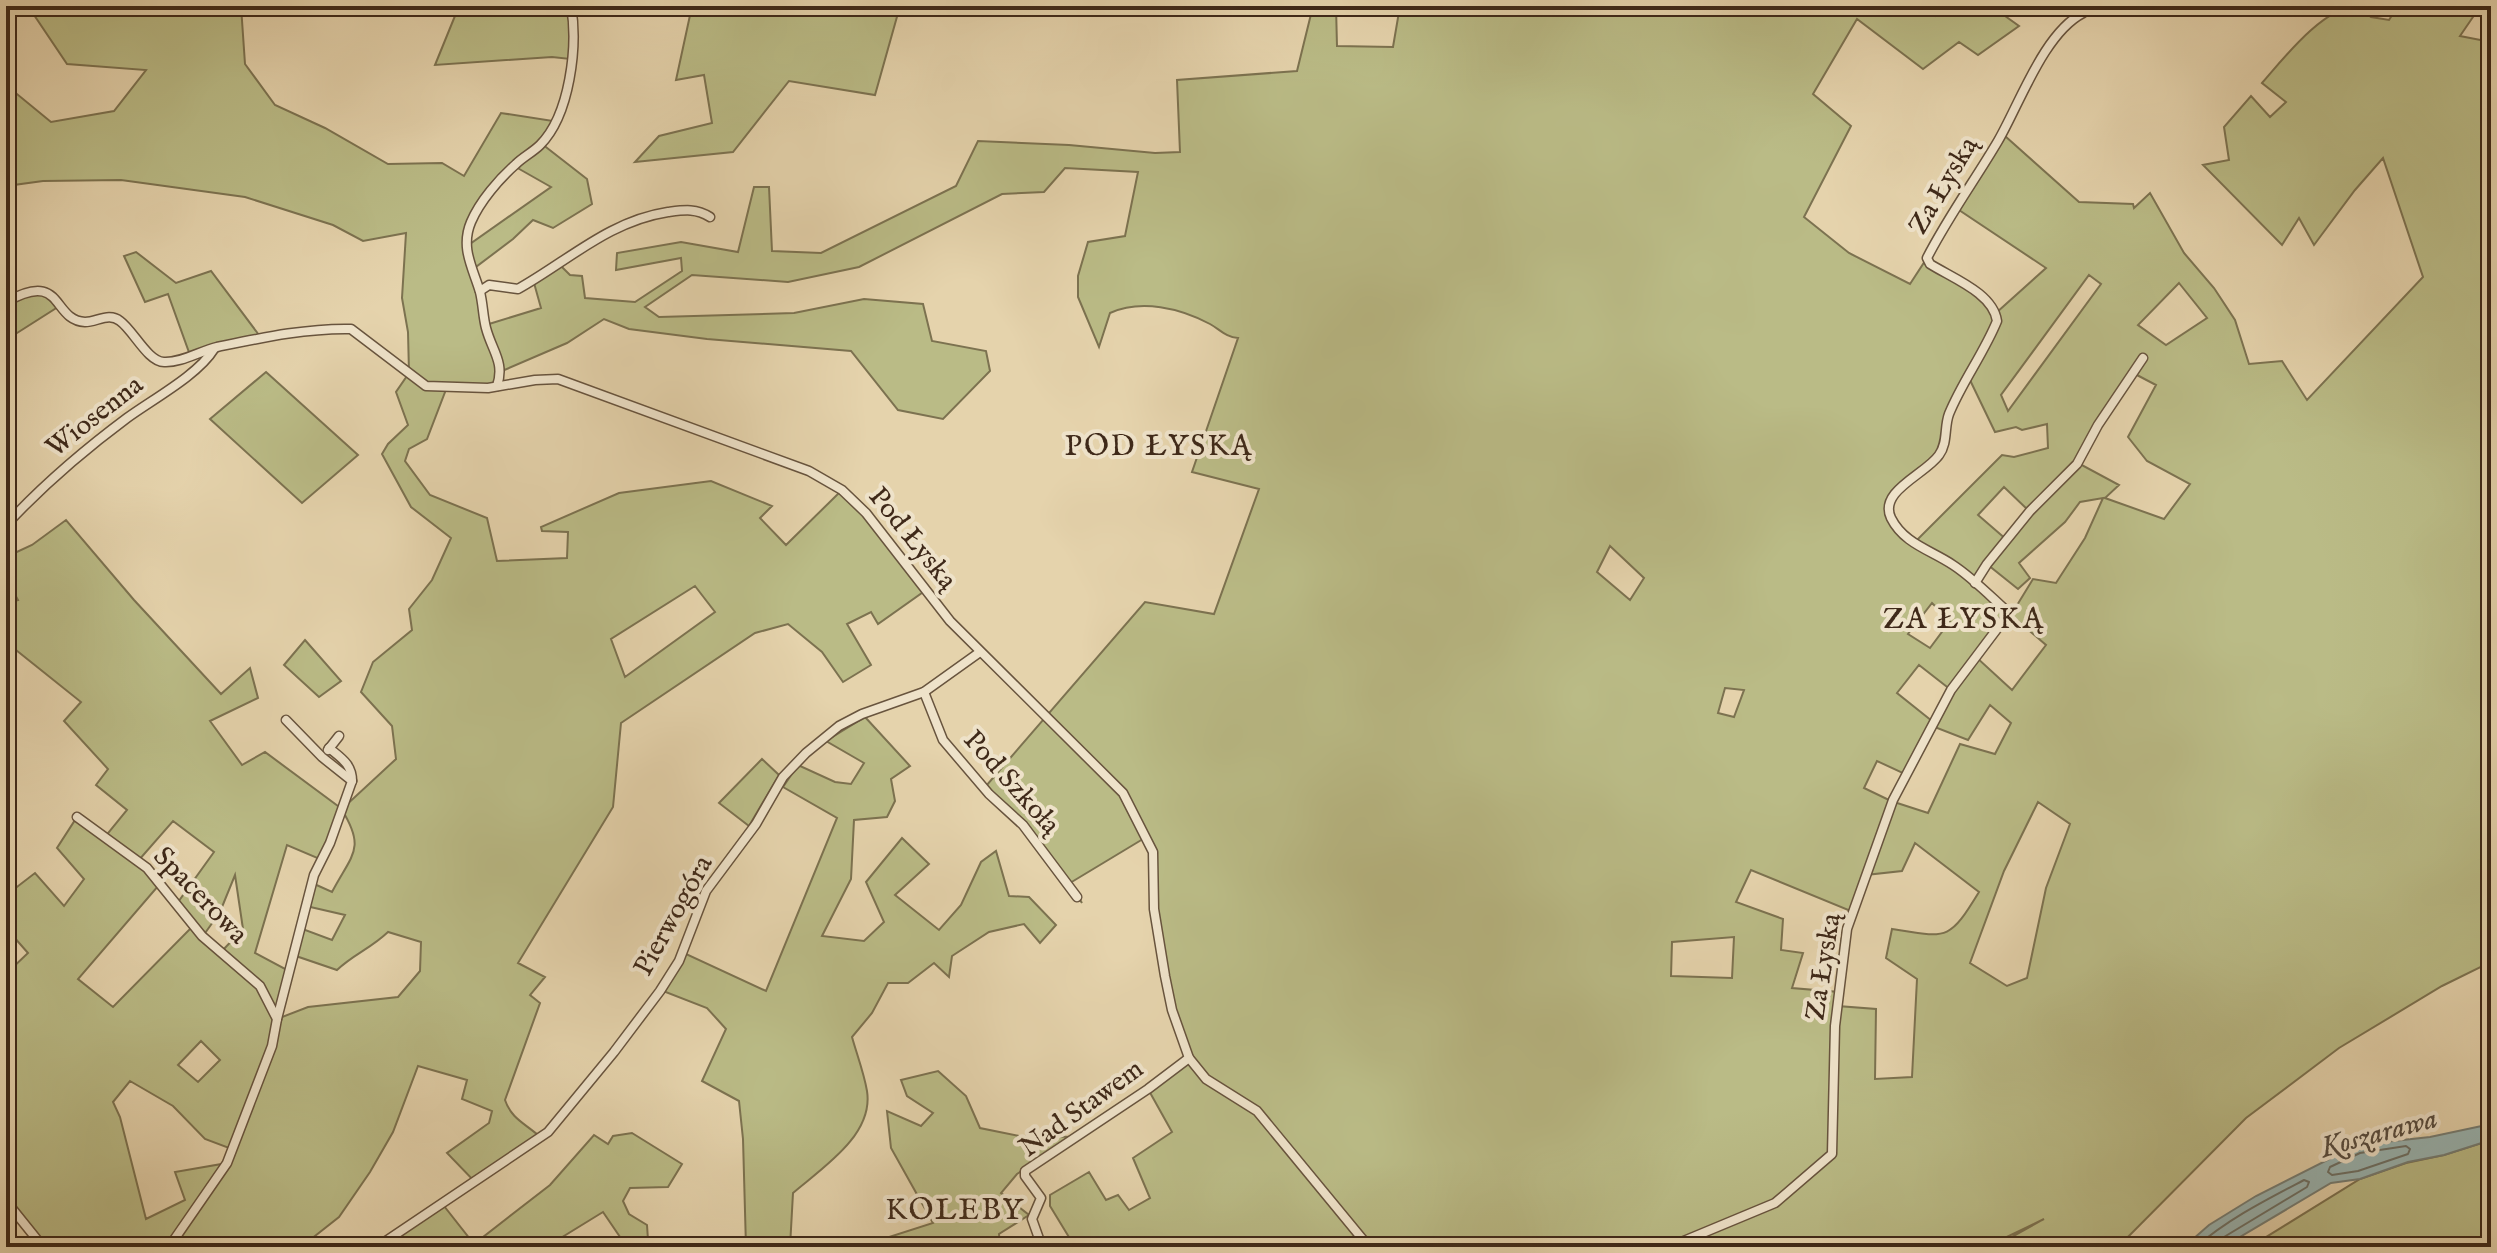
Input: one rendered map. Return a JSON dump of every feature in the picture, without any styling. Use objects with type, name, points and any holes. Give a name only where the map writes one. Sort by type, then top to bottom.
[{"type":"street","points":[[497,386],[502,371],[487,329],[480,291],[468,262],[466,246],[471,223],[490,192],[513,166],[541,144],[561,108],[573,61],[575,29],[571,6]]},
{"type":"street","name":"Za Łyską","points":[[1649,1247],[1674,1245],[1775,1203],[1832,1154],[1835,1026],[1847,929],[1893,800],[1951,690],[2009,613],[1954,565],[1918,547],[1899,530],[1888,510],[1888,502],[1894,494],[1939,456],[1946,439],[1948,416],[1997,321],[1986,299],[1930,264],[1927,258],[1998,141],[2048,47],[2083,13]]},
{"type":"street","points":[[480,291],[489,285],[518,289],[593,240],[654,214],[694,210],[710,217]]},
{"type":"street","name":"Pod Łyską","points":[[6,302],[39,290],[84,322],[114,317],[156,361],[166,363],[215,348],[293,332],[351,329],[426,386],[488,388],[558,379],[809,471],[842,490],[866,513],[950,621],[1123,793],[1153,852],[1154,909],[1165,976],[1172,1010],[1189,1058]]},
{"type":"street","name":"Wiosenna","points":[[6,525],[69,464],[185,377],[215,348]]},
{"type":"street","points":[[1975,583],[2030,511],[2077,464],[2098,425],[2143,358]]},
{"type":"street","name":"Pierwogóra","points":[[377,1247],[548,1132],[569,1109],[660,991],[679,961],[706,891],[756,824],[783,777],[806,753],[839,726],[862,714],[924,692],[980,652]]},
{"type":"street","name":"Pod Szkołą","points":[[924,692],[943,740],[989,794],[1023,825],[1077,897]]},
{"type":"street","points":[[286,720],[322,757],[352,781]]},
{"type":"street","points":[[322,757],[339,736]]},
{"type":"street","points":[[169,1247],[227,1163],[272,1046],[314,875],[330,843],[352,781],[352,770],[329,748]]},
{"type":"street","name":"Spacerowa","points":[[77,817],[147,868],[202,936],[260,986],[277,1019]]},
{"type":"street","points":[[1189,1058],[1206,1079],[1257,1111],[1369,1247]]},
{"type":"street","name":"Nad Stawem","points":[[1042,1247],[1032,1219],[1041,1198],[1025,1176],[1025,1171],[1189,1058]]},
{"type":"street","points":[[6,1201],[43,1247]]},
{"type":"green space","points":[[28,6],[241,6],[245,64],[275,105],[325,128],[388,164],[442,163],[464,176],[501,113],[553,121],[542,144],[587,179],[592,204],[553,228],[533,220],[472,270],[493,341],[489,324],[541,308],[534,283],[559,264],[570,275],[582,276],[585,298],[635,302],[682,271],[681,258],[616,270],[617,253],[681,242],[738,252],[754,187],[769,187],[772,251],[821,253],[956,186],[978,141],[1180,152],[1177,80],[1297,71],[1313,6],[1336,6],[1337,46],[1393,47],[1400,6],[1921,6],[1935,16],[1944,6],[1991,6],[2019,26],[1978,55],[1959,42],[1923,69],[1857,19],[1813,94],[1851,126],[1804,217],[1849,253],[1910,284],[1927,258],[1986,299],[1996,313],[2046,268],[1956,208],[2005,136],[2079,202],[2133,204],[2134,208],[2150,193],[2184,253],[2214,288],[2235,320],[2249,364],[2282,361],[2307,400],[2423,277],[2383,158],[2314,245],[2299,218],[2282,245],[2203,165],[2229,160],[2224,127],[2251,96],[2270,117],[2286,102],[2262,83],[2305,36],[2332,15],[2358,6],[2371,17],[2389,20],[2398,6],[2491,6],[2491,17],[2475,14],[2460,36],[2491,42],[2491,962],[2442,986],[2339,1048],[2246,1118],[2118,1247],[1994,1247],[2044,1219],[1986,1247],[1075,1247],[1050,1206],[1050,1195],[1089,1172],[1106,1200],[1118,1195],[1129,1210],[1150,1198],[1133,1158],[1172,1132],[1148,1089],[1189,1058],[1172,1004],[1160,948],[1151,856],[1143,839],[1070,883],[1082,903],[1039,846],[986,786],[1145,602],[1214,614],[1259,489],[1192,472],[1238,338],[1186,314],[1147,306],[1110,313],[1099,347],[1078,297],[1078,276],[1088,242],[1125,236],[1138,172],[1065,168],[1044,192],[1002,194],[859,267],[788,282],[692,275],[645,307],[659,317],[794,313],[864,299],[923,304],[932,341],[986,351],[990,371],[943,419],[898,410],[851,351],[629,329],[604,319],[567,343],[502,371],[497,386],[447,387],[427,439],[409,449],[405,461],[430,495],[487,518],[497,561],[567,558],[568,532],[542,531],[541,527],[619,493],[711,481],[772,506],[760,518],[786,545],[842,490],[926,590],[878,624],[871,612],[847,624],[871,665],[843,682],[822,652],[788,624],[755,633],[621,723],[613,807],[518,963],[545,977],[530,995],[540,1003],[505,1100],[514,1116],[538,1135],[475,1182],[447,1153],[489,1123],[492,1111],[462,1099],[467,1080],[418,1066],[393,1132],[370,1172],[339,1217],[301,1247],[43,1247],[6,1201],[6,974],[28,953],[6,928],[6,884],[13,890],[35,873],[64,906],[84,879],[57,848],[77,817],[105,837],[127,810],[96,785],[108,769],[64,721],[81,702],[6,642],[6,603],[18,600],[6,578],[6,557],[32,545],[66,520],[134,600],[221,694],[250,668],[258,698],[210,721],[242,765],[265,752],[342,809],[396,759],[392,726],[361,692],[373,662],[412,630],[409,609],[432,580],[451,538],[411,507],[382,454],[408,425],[396,392],[409,373],[408,332],[402,298],[406,233],[363,241],[333,225],[245,197],[121,180],[43,181],[6,186],[6,85],[51,122],[114,111],[146,70],[67,64]],"holes":[[[514,166],[551,187],[467,246],[471,223]],[[2089,275],[2101,284],[2008,411],[2001,395]],[[2179,283],[2207,318],[2166,345],[2138,325]],[[2135,374],[2156,385],[2128,437],[2147,461],[2190,484],[2164,519],[2105,498],[2119,485],[2077,464]],[[1969,378],[1995,432],[2047,424],[2048,448],[2014,457],[2002,455],[1914,543],[1888,510],[1888,502],[1943,447],[1948,416]],[[2004,487],[2029,511],[2007,540],[1978,515]],[[2103,498],[2085,538],[2056,583],[2033,579],[2011,615],[2046,645],[2012,690],[1976,657],[2009,613],[1975,583],[1988,565],[2018,589],[2030,578],[2019,563],[2065,522],[2080,502]],[[1610,546],[1644,578],[1630,600],[1597,572]],[[695,586],[715,612],[625,677],[611,639]],[[1932,603],[1950,621],[1930,648],[1908,634]],[[1919,665],[1951,690],[1932,726],[1968,740],[1990,705],[2011,723],[1995,754],[1960,744],[1928,813],[1864,788],[1877,761],[1907,775],[1932,721],[1897,693]],[[1725,688],[1744,690],[1734,717],[1718,713]],[[2038,802],[2070,824],[2046,888],[2027,978],[2007,986],[1970,963],[2004,871]],[[342,810],[353,834],[354,851],[332,892],[312,883],[306,906],[345,915],[332,940],[300,928],[293,955],[337,970],[388,932],[421,942],[420,971],[398,997],[308,1007],[277,1019],[289,971],[255,953],[287,845],[322,860]],[[173,821],[214,852],[176,905],[193,926],[113,1007],[78,979],[159,885],[138,861]],[[1915,843],[1979,892],[1961,920],[1945,932],[1925,934],[1892,929],[1886,958],[1917,979],[1912,1077],[1875,1079],[1876,1009],[1838,1006],[1839,992],[1792,988],[1803,953],[1781,950],[1783,919],[1736,902],[1751,870],[1853,912],[1866,875],[1902,871]],[[235,875],[243,929],[221,952],[203,936],[220,912]],[[1734,937],[1732,978],[1671,976],[1672,942]],[[201,1041],[220,1060],[198,1082],[178,1065]],[[130,1081],[173,1106],[205,1139],[232,1149],[227,1163],[175,1172],[185,1200],[146,1219],[120,1117],[113,1102]]]},
{"type":"green space","points":[[459,6],[572,6],[570,59],[552,57],[435,65]]},
{"type":"green space","points":[[692,6],[900,6],[875,95],[789,81],[733,152],[635,162],[659,136],[712,123],[704,75],[676,80]]},
{"type":"green space","points":[[136,252],[176,283],[211,271],[262,339],[190,355],[168,294],[145,302],[124,256]]},
{"type":"green space","points":[[39,290],[61,305],[6,340],[6,302]]},
{"type":"green space","points":[[266,372],[358,455],[302,503],[210,419]]},
{"type":"green space","points":[[305,640],[341,681],[319,697],[284,665]]},
{"type":"green space","points":[[865,717],[910,766],[891,779],[895,801],[887,817],[854,820],[851,879],[822,936],[864,941],[884,922],[866,882],[902,838],[929,864],[895,895],[939,930],[961,905],[981,862],[996,851],[1009,896],[1029,897],[1056,925],[1040,943],[1024,924],[989,932],[952,956],[949,977],[934,963],[908,983],[888,983],[872,1013],[852,1037],[867,1091],[867,1107],[862,1122],[844,1149],[793,1193],[790,1247],[746,1247],[739,1101],[702,1081],[726,1029],[707,1008],[663,991],[684,953],[766,991],[837,818],[783,787],[798,765],[835,782],[851,784],[864,763],[826,741]]},
{"type":"green space","points":[[762,759],[779,775],[749,826],[719,803]]},
{"type":"green space","points":[[938,1071],[966,1096],[980,1128],[1019,1136],[1074,1137],[1017,1174],[1001,1193],[1029,1215],[999,1234],[1000,1247],[858,1247],[933,1223],[891,1148],[887,1111],[921,1126],[933,1113],[907,1096],[901,1080]]},
{"type":"green space","points":[[632,1133],[682,1164],[668,1187],[630,1188],[623,1201],[629,1214],[647,1225],[648,1240],[643,1247],[612,1247],[620,1237],[603,1212],[546,1247],[378,1247],[444,1206],[474,1244],[550,1185],[594,1135],[608,1144],[613,1136]]},
{"type":"green space","points":[[2491,1140],[2491,1247],[2250,1247],[2360,1179]]},
{"type":"water","points":[[2491,1124],[2491,1140],[2444,1155],[2408,1162],[2360,1179],[2331,1183],[2223,1247],[2184,1247],[2209,1225],[2256,1196],[2357,1145],[2430,1137]]},
{"type":"district","name":"POD ŁYSKĄ","points":[[1159,447]]},
{"type":"district","name":"ZA ŁYSKĄ","points":[[1964,620]]},
{"type":"district","name":"KOLEBY","points":[[955,1211]]},
{"type":"water label","name":"Koszarawa","points":[[2379,1134]]}]
